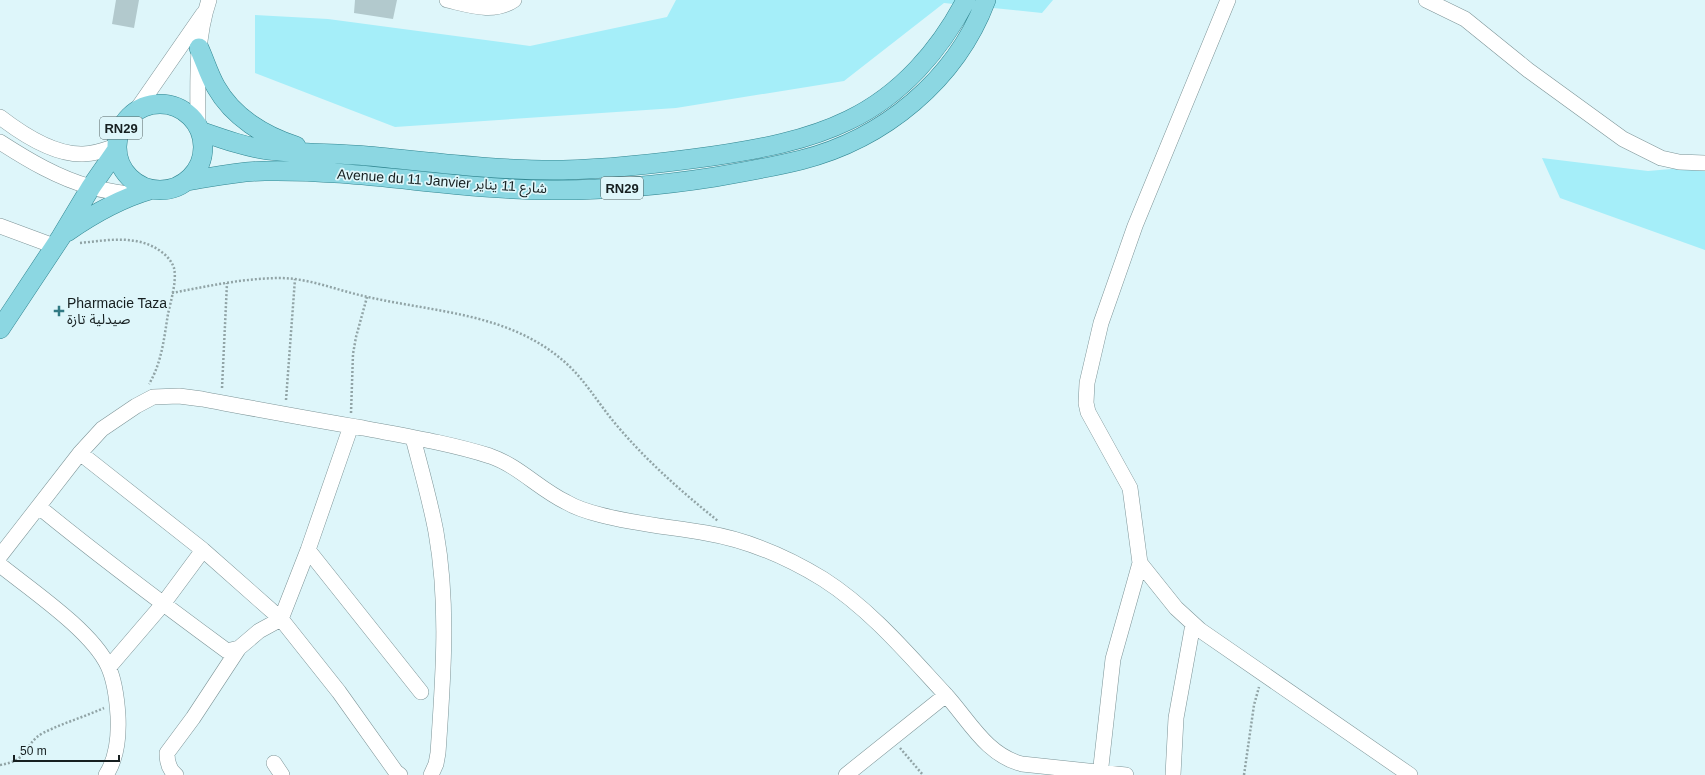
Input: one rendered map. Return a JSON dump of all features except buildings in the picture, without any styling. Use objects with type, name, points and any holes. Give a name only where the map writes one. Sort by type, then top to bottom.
[{"type":"main road","name":"Avenue du 11 Janvier شارع 11 يناير","points":[[199,129],[241,145],[269,150],[562,170],[618,168],[674,162],[742,152],[800,140],[849,120],[886,99],[922,64],[949,32],[966,0]]},
{"type":"main road","name":"Avenue du 11 Janvier شارع 11 يناير","points":[[187,181],[235,173],[264,171],[313,171],[482,187],[558,190],[608,189],[677,183],[746,172],[803,160],[853,141],[890,121],[916,101],[955,58],[969,37],[986,0]]},
{"type":"main road","points":[[199,48],[216,87],[226,102],[241,117],[278,140],[314,153]]},
{"type":"main road","name":"RN29","points":[[58,241],[106,206],[142,192],[170,189],[187,181],[194,175],[202,158],[203,149],[199,129],[191,117],[182,110],[170,105],[158,104],[146,106],[135,112],[124,123],[118,134],[116,149],[119,164],[127,176],[142,192]]},
{"type":"main road","name":"RN29","points":[[2,323],[58,241],[90,187],[116,149]]},
{"type":"street","points":[[447,0],[489,9],[507,5],[514,0]]},
{"type":"street","points":[[1100,773],[1113,659],[1140,563],[1130,488],[1088,412],[1086,403],[1087,382],[1101,323],[1135,226],[1228,0]]},
{"type":"street","points":[[1426,0],[1465,19],[1528,70],[1623,139],[1661,158],[1679,162],[1705,163]]},
{"type":"street","points":[[199,129],[199,48],[207,6]]},
{"type":"street","points":[[135,112],[207,6]]},
{"type":"street","points":[[0,117],[33,138],[68,153],[84,154],[116,149]]},
{"type":"street","points":[[0,142],[54,173],[90,187],[142,192]]},
{"type":"street","points":[[0,226],[58,241]]},
{"type":"street","points":[[0,556],[80,453],[102,430],[136,406],[153,398],[179,396],[413,438],[492,457],[515,468],[566,502],[598,514],[626,521],[708,533],[745,542],[786,558],[824,580],[862,608],[946,695],[989,746],[1022,769],[1126,775]]},
{"type":"street","points":[[176,775],[167,761],[166,753],[193,718],[240,648],[259,631],[281,619],[308,550],[351,426]]},
{"type":"street","points":[[413,438],[436,533],[442,593],[444,651],[438,753],[431,775]]},
{"type":"street","points":[[80,453],[203,550],[281,619],[339,692],[396,772],[400,775]]},
{"type":"street","points":[[39,507],[120,573],[227,650],[240,648]]},
{"type":"street","points":[[108,667],[163,604],[203,550]]},
{"type":"street","points":[[308,550],[421,692]]},
{"type":"street","points":[[1140,563],[1176,608],[1193,624],[1263,676],[1410,775]]},
{"type":"street","points":[[0,565],[83,633],[100,651],[108,667],[117,703],[119,728],[116,748],[106,775]]},
{"type":"street","points":[[1173,775],[1176,718],[1193,624]]},
{"type":"street","points":[[846,775],[946,695]]},
{"type":"path","points":[[58,241],[124,239],[144,242],[156,248],[172,262],[175,276],[160,361],[148,386]]},
{"type":"path","points":[[172,293],[227,283],[265,279],[295,279],[367,297],[470,316],[510,328],[536,341],[578,374],[613,422],[640,453],[685,495],[721,523]]},
{"type":"path","points":[[284,414],[295,279]]},
{"type":"path","points":[[221,403],[227,283]]},
{"type":"path","points":[[351,426],[353,354],[367,297]]},
{"type":"path","points":[[1244,775],[1254,705],[1263,676]]},
{"type":"path","points":[[0,765],[22,757],[33,741],[43,733],[117,703]]},
{"type":"path","points":[[892,738],[923,775]]},
{"type":"shaded area","points":[[676,0],[1053,0],[1042,13],[944,3],[844,81],[676,108],[395,127],[255,73],[255,15],[328,19],[530,46],[667,17]]},
{"type":"shaded area","points":[[1542,158],[1648,171],[1705,166],[1705,250],[1560,198]]},
{"type":"place","name":"Pharmacie Taza صيدلية تازة","points":[[59,311]]}]
